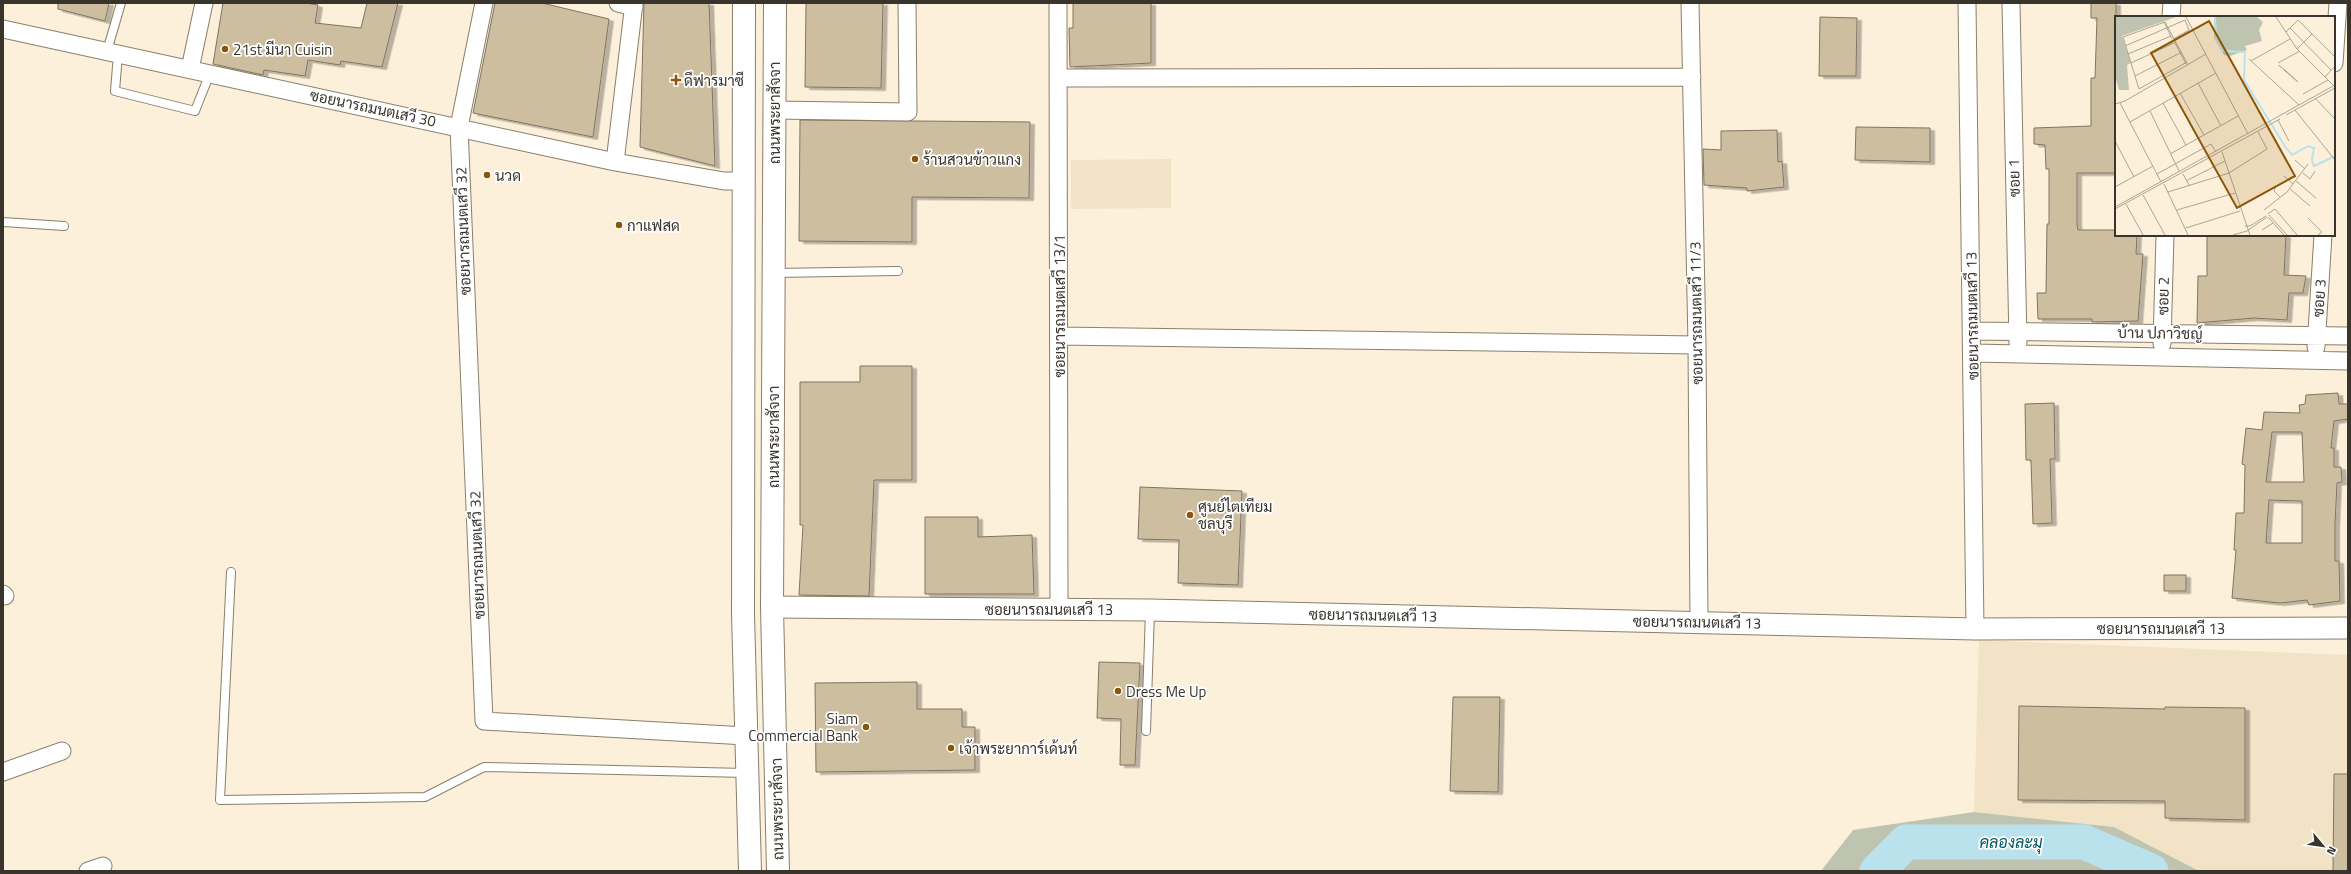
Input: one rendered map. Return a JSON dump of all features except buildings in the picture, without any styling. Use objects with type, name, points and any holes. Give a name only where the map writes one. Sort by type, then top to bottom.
[{"type":"main road","name":"ถนนพระยาสัจจา","points":[[744,3],[743,614],[750,871]]},
{"type":"main road","name":"ถนนพระยาสัจจา","points":[[775,3],[772,607],[778,871]]},
{"type":"street","points":[[190,69],[204,3]]},
{"type":"street","points":[[459,127],[484,3]]},
{"type":"street","points":[[774,110],[908,112],[907,3]]},
{"type":"street","name":"ซอยนารถมนตเสวี 13/1","points":[[1058,3],[1059,609]]},
{"type":"street","name":"ซอยนารถมนตเสวี 11/3","points":[[1690,3],[1697,345],[1698,622]]},
{"type":"street","name":"ซอยนารถมนตเสวี 13","points":[[1967,3],[1973,353],[1975,629]]},
{"type":"street","name":"ซอย 1","points":[[2011,3],[2019,353]]},
{"type":"street","points":[[2172,3],[2172,16]]},
{"type":"street","points":[[2335,48],[2338,3]]},
{"type":"street","points":[[615,162],[629,4]]},
{"type":"street","name":"ซอยนารถมนตเสวี 30","points":[[3,29],[615,162],[724,181],[744,181]]},
{"type":"street","points":[[1058,78],[1692,77]]},
{"type":"street","name":"ซอยนารถมนตเสวี 32","points":[[459,127],[484,721],[746,736]]},
{"type":"street","name":"ซอย 2","points":[[2162,356],[2165,236]]},
{"type":"street","name":"ซอย 3","points":[[2316,360],[2323,236]]},
{"type":"street","name":"บ้าน ปภาวิชญ์","points":[[1972,331],[2348,336]]},
{"type":"street","points":[[1059,336],[1697,345]]},
{"type":"street","name":"บ้าน ปภาวิชญ์","points":[[1973,353],[2348,361]]},
{"type":"street","name":"ซอยนารถมนตเสวี 13","points":[[772,607],[1150,610],[1975,629],[2348,628]]},
{"type":"street","points":[[3,772],[62,751]]},
{"type":"lane","points":[[121,3],[113,52],[115,91],[195,111],[210,73]]},
{"type":"lane","points":[[3,222],[64,226]]},
{"type":"lane","points":[[774,272],[898,272]]},
{"type":"lane","points":[[231,572],[220,800],[425,797],[484,768],[747,773]]},
{"type":"lane","points":[[1146,731],[1150,610]]},
{"type":"shaded area","points":[[1171,159],[1171,208],[1071,209],[1071,160]]},
{"type":"shaded area","points":[[1979,640],[2348,655],[2348,871],[2199,871],[2114,827],[1974,812]]},
{"type":"green space","points":[[1974,812],[2114,827],[2199,871],[1821,871],[1853,830]]},
{"type":"waterway","name":"คลองละมุ","points":[[1877,871],[1906,842],[2084,842],[2151,871]]},
{"type":"place","name":"21st มีนา Cuisin","points":[[225,49]]},
{"type":"place","name":"ดีฟารมาซี","points":[[676,80]]},
{"type":"place","name":"ร้านสวนข้าวแกง","points":[[915,159]]},
{"type":"place","name":"นวด","points":[[487,175]]},
{"type":"place","name":"กาแฟสด","points":[[619,225]]},
{"type":"place","name":"ศูนย์ไตเทียม ชลบุรี","points":[[1190,515]]},
{"type":"place","name":"Dress Me Up","points":[[1118,691]]},
{"type":"place","name":"Siam Commercial Bank","points":[[866,727]]},
{"type":"place","name":"เจ้าพระยาการ์เด้นท์","points":[[951,748]]}]
